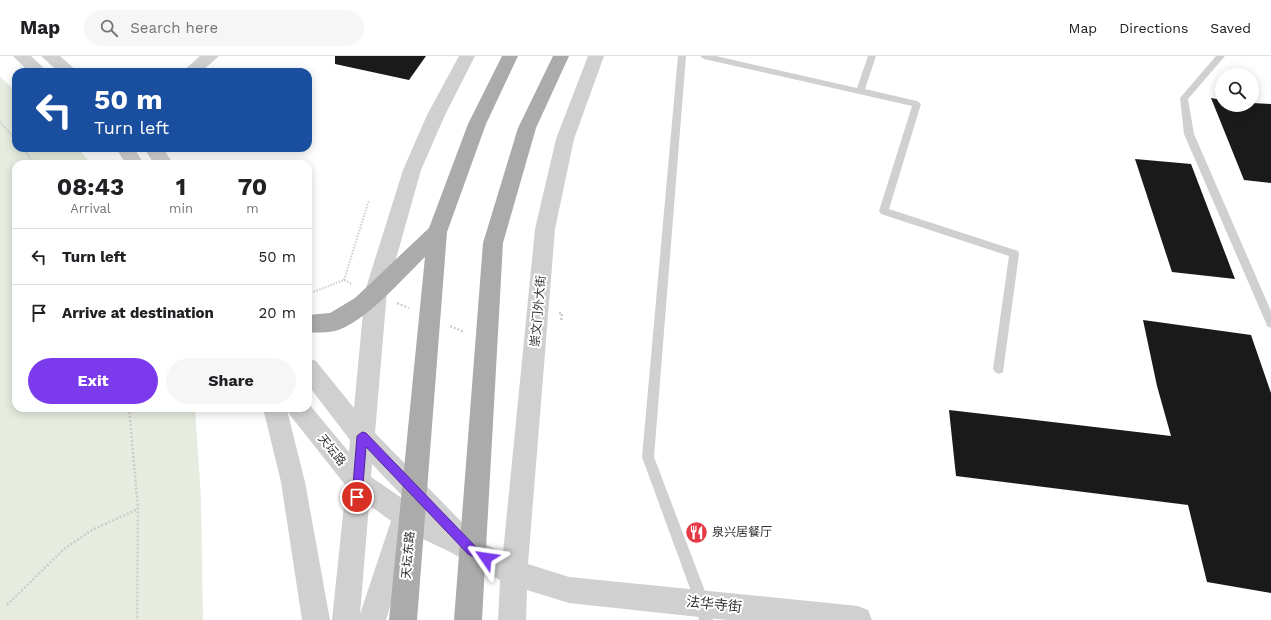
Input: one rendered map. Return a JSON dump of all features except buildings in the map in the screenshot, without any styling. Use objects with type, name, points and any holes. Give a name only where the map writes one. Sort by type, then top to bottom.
[{"type":"main road","points":[[413,490],[437,232],[477,124],[510,56]]},
{"type":"main road","points":[[468,620],[493,243],[527,128],[561,56]]},
{"type":"main road","points":[[312,324],[334,322],[363,304],[437,232]]},
{"type":"main road","name":"天坛东路","points":[[402,620],[408,518],[413,490]]},
{"type":"street","points":[[20,56],[35,68]]},
{"type":"street","points":[[49,56],[65,68]]},
{"type":"street","points":[[195,68],[211,56]]},
{"type":"street","points":[[346,620],[376,291],[412,170],[436,115],[467,56]]},
{"type":"street","name":"崇文门外大街","points":[[512,620],[514,573],[544,229],[565,139],[596,56]]},
{"type":"street","points":[[312,373],[362,436],[472,551]]},
{"type":"street","points":[[276,412],[293,482],[316,620]]},
{"type":"street","name":"天坛路","points":[[301,412],[358,482],[408,518],[514,573]]},
{"type":"street","points":[[372,620],[408,518]]},
{"type":"street","name":"法华寺街","points":[[514,573],[569,590],[704,611],[858,620]]},
{"type":"lane","points":[[682,56],[648,457],[704,611]]},
{"type":"lane","points":[[704,56],[918,104],[884,211],[1014,254],[999,369]]},
{"type":"lane","points":[[860,91],[872,56]]},
{"type":"lane","points":[[1219,56],[1184,98],[1189,134],[1271,323]]},
{"type":"path","points":[[0,122],[12,136]]},
{"type":"path","points":[[25,152],[32,160]]},
{"type":"path","points":[[344,280],[369,200]]},
{"type":"path","points":[[129,412],[138,509],[138,620]]},
{"type":"path","points":[[7,605],[64,549],[92,530],[138,509]]},
{"type":"shaded area","points":[[0,77],[12,88],[12,152],[81,152],[88,160],[12,160],[12,412],[195,412],[201,498],[203,620],[0,620]]},
{"type":"place","name":"泉兴居餐厅","points":[[696,532]]},
{"type":"route","points":[[357,497],[362,436],[472,551],[486,558]]}]
